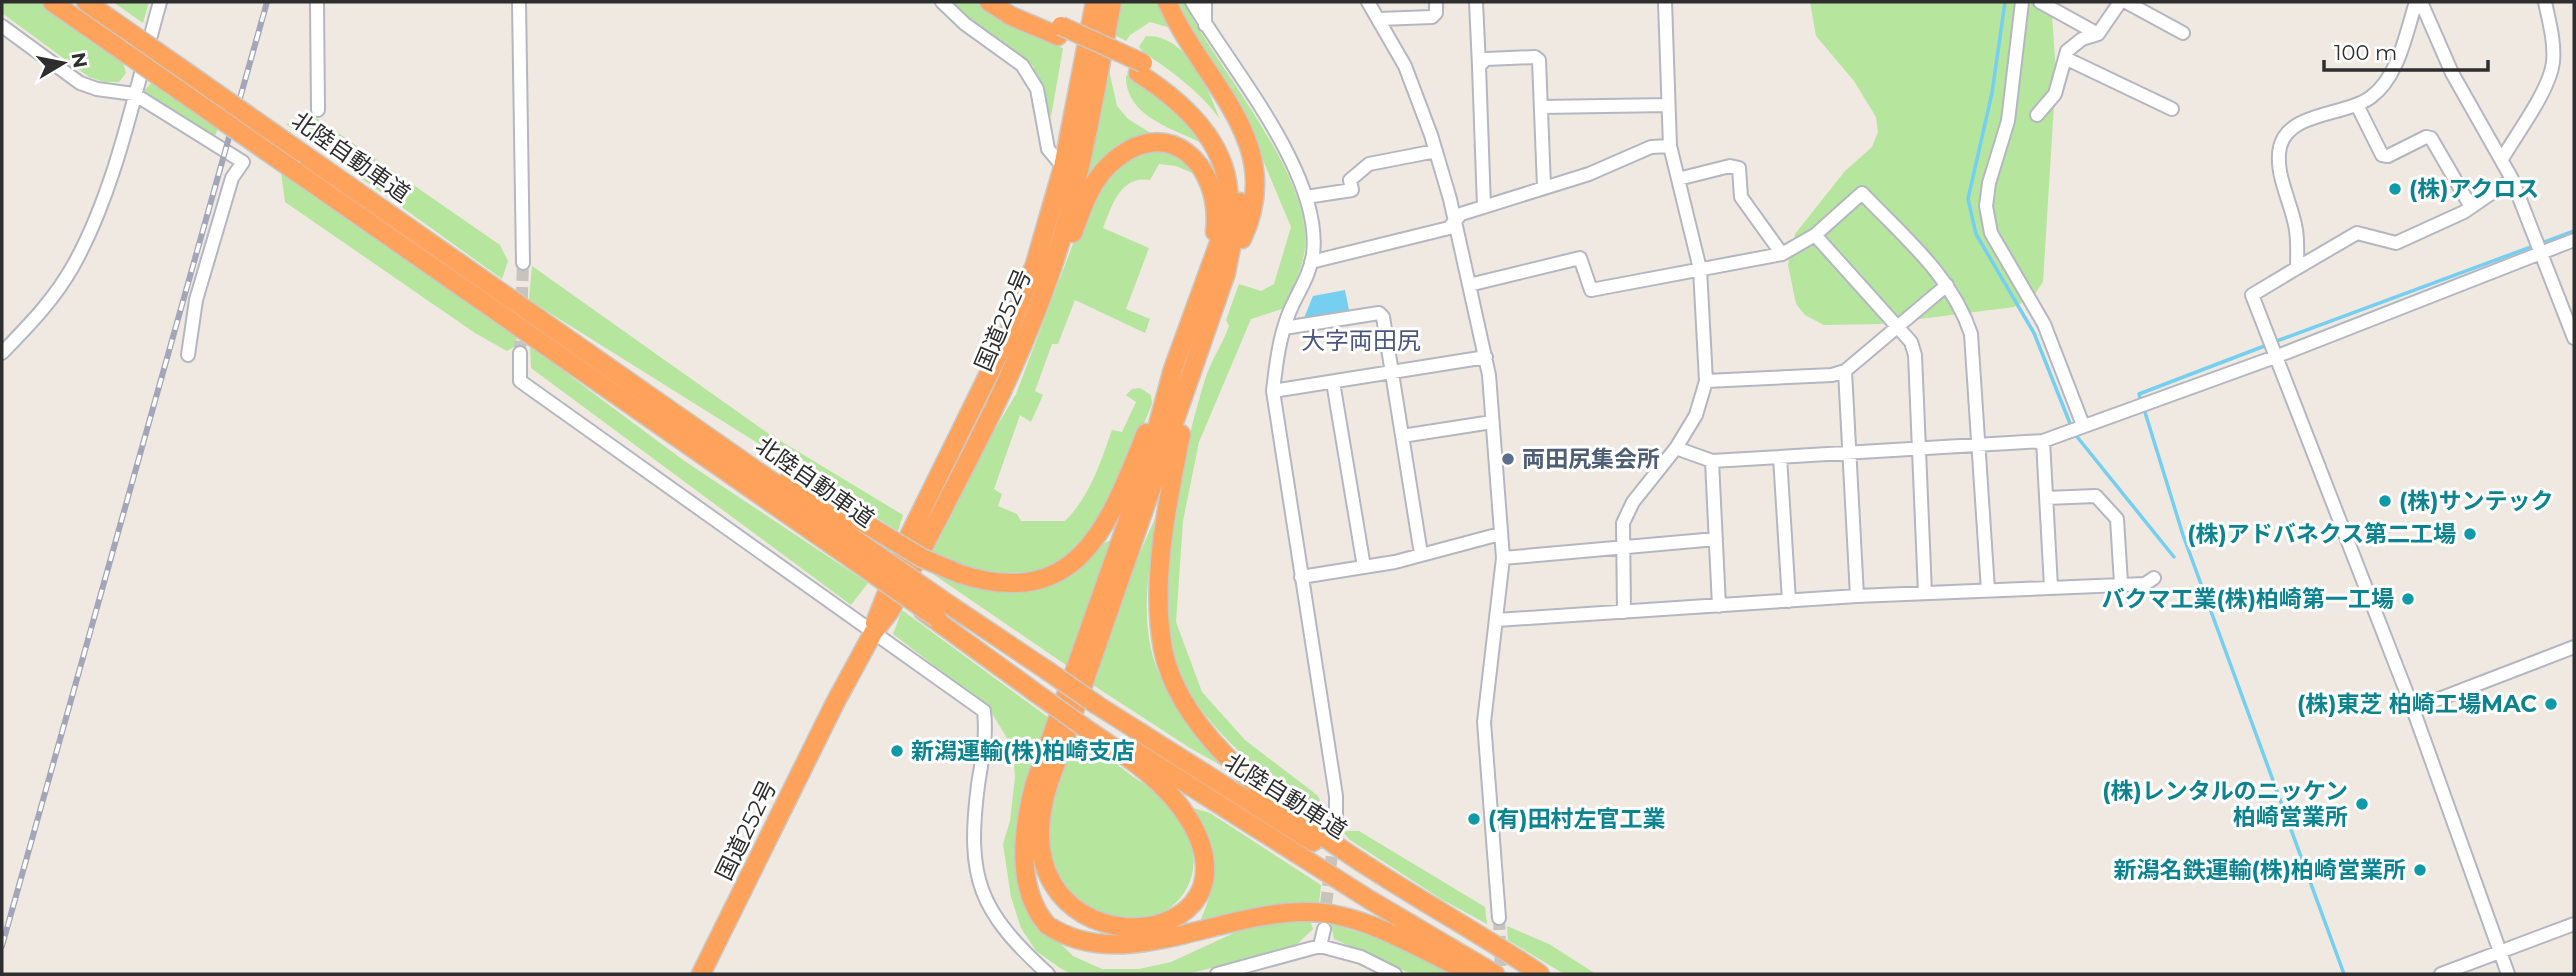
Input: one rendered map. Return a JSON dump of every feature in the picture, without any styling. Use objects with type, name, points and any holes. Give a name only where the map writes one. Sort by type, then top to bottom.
[{"type":"highway","name":"北陸自動車道","points":[[52,2],[909,599],[1045,669],[1097,705],[1376,881],[1537,974]]},
{"type":"highway","name":"北陸自動車道","points":[[86,2],[857,541],[939,614],[1089,726],[1495,974]]},
{"type":"highway","points":[[989,2],[1011,16],[1059,31]]},
{"type":"highway","points":[[1010,2],[1059,31],[1141,68],[1199,109],[1230,154],[1238,183],[1240,210],[1226,273],[1055,766],[1039,831],[1042,881],[1061,921],[1072,932],[1097,945],[1126,950],[1140,948],[1166,938],[1186,919],[1199,895],[1202,882],[1201,851],[1191,823],[1164,788],[1089,726]]},
{"type":"highway","points":[[1063,167],[1087,2]]},
{"type":"highway","name":"国道252号","points":[[873,633],[880,605],[910,534],[987,379],[1021,303],[1048,223],[1063,167],[1095,2]]},
{"type":"highway","name":"国道252号","points":[[701,974],[835,703],[873,633],[890,611],[1023,342],[1060,242],[1080,166],[1112,2]]},
{"type":"highway","points":[[1167,2],[1187,40],[1235,112],[1250,149],[1255,176],[1254,204],[1245,232],[1226,273]]},
{"type":"highway","points":[[1114,962],[1077,951],[1063,942],[1043,920],[1035,907],[1026,875],[1026,823],[1042,762],[1146,469],[1173,369],[1224,229],[1230,205],[1223,163],[1196,120],[1141,68]]},
{"type":"highway","points":[[985,423],[1039,321],[1097,178],[1119,157],[1143,145],[1156,144],[1181,149],[1199,162],[1211,186],[1216,215],[1208,267]]},
{"type":"highway","points":[[642,390],[781,476],[922,558],[960,574],[993,583],[1022,583],[1064,570],[1087,551],[1110,517],[1173,369]]},
{"type":"highway","points":[[1192,375],[1174,472],[1160,589],[1163,650],[1182,701],[1192,718],[1225,753],[1304,822],[1379,876],[1537,974]]},
{"type":"highway","points":[[1147,960],[1174,953],[1254,920],[1310,912],[1371,926],[1473,974]]},
{"type":"street","points":[[2,353],[38,316],[73,268],[99,215],[160,2]]},
{"type":"street","points":[[317,2],[318,110]]},
{"type":"street","points":[[520,2],[523,262]]},
{"type":"street","points":[[942,2],[965,24],[1022,65],[1037,89],[1048,149],[1063,167]]},
{"type":"street","points":[[1192,2],[1254,95],[1306,197],[1314,253],[1284,328],[1273,391],[1336,796],[1336,820]]},
{"type":"street","points":[[1205,2],[1205,25]]},
{"type":"street","points":[[1368,2],[1405,66],[1436,151],[1455,220],[1486,357],[1503,558],[1484,722],[1499,918]]},
{"type":"street","points":[[1379,19],[1432,17],[1436,13],[1436,2]]},
{"type":"street","points":[[1476,2],[1484,207]]},
{"type":"street","points":[[1624,612],[1623,523],[1633,502],[1676,448],[1696,415],[1706,381],[1699,269],[1670,146],[1665,2]]},
{"type":"street","points":[[2022,2],[2008,121],[1989,183],[1986,206],[1991,233],[2044,324],[2083,425]]},
{"type":"street","points":[[2040,2],[2098,34]]},
{"type":"street","points":[[2037,115],[2055,94],[2067,51],[2082,39],[2098,34],[2120,2]]},
{"type":"street","points":[[2126,2],[2183,33]]},
{"type":"street","points":[[2297,268],[2296,231],[2280,167],[2280,146],[2296,125],[2357,105],[2372,97],[2397,62],[2416,2]]},
{"type":"street","points":[[2421,2],[2452,73],[2512,179],[2574,338]]},
{"type":"street","points":[[2502,159],[2548,80],[2553,65],[2554,47],[2545,2]]},
{"type":"street","points":[[2,26],[80,83],[97,89],[134,94],[243,162],[232,178],[196,300],[188,355]]},
{"type":"street","points":[[1479,66],[1486,59],[1535,57],[1539,60],[1544,187]]},
{"type":"street","points":[[2066,58],[2172,109]]},
{"type":"street","points":[[1541,107],[1668,105]]},
{"type":"street","points":[[2357,105],[2382,155],[2388,156],[2426,137],[2431,138],[2470,207]]},
{"type":"street","points":[[1311,262],[1449,228],[1461,214],[1589,174],[1651,147],[1670,146]]},
{"type":"street","points":[[1306,197],[1352,190],[1350,180],[1369,164],[1436,151]]},
{"type":"street","points":[[1678,179],[1730,166],[1739,169],[1741,197],[1782,254]]},
{"type":"street","points":[[2508,974],[2413,709],[2252,295],[2357,233],[2396,243],[2470,207],[2512,179]]},
{"type":"street","points":[[1469,285],[1580,258],[1591,290],[1782,254],[1815,235],[1862,193],[1947,285],[1961,306],[1970,334],[1988,590]]},
{"type":"street","points":[[1815,235],[1899,327],[1911,342],[1915,355],[1925,593]]},
{"type":"street","points":[[1676,448],[1712,461],[2043,441],[2275,357],[2574,240]]},
{"type":"street","points":[[1706,381],[1832,375],[1845,371],[1947,285]]},
{"type":"street","points":[[1284,328],[1379,313],[1383,317],[1421,554]]},
{"type":"street","points":[[520,353],[520,381],[985,711],[987,737],[974,827],[980,890],[992,913],[1048,974]]},
{"type":"street","points":[[1273,391],[1486,357]]},
{"type":"street","points":[[1845,371],[1857,596]]},
{"type":"street","points":[[1333,382],[1364,567]]},
{"type":"street","points":[[1402,436],[1492,422]]},
{"type":"street","points":[[2043,441],[2051,587]]},
{"type":"street","points":[[1780,457],[1789,601]]},
{"type":"street","points":[[1712,461],[1719,606]]},
{"type":"street","points":[[2046,498],[2096,496],[2117,519],[2121,583]]},
{"type":"street","points":[[1301,577],[1364,567],[1500,534]]},
{"type":"street","points":[[1503,558],[1716,539]]},
{"type":"street","points":[[1497,620],[1857,596],[2145,584],[2154,578]]},
{"type":"street","points":[[2413,709],[2574,648]]},
{"type":"street","points":[[2441,974],[2574,924]]},
{"type":"street","points":[[1320,946],[1324,929]]},
{"type":"street","points":[[1217,974],[1320,946],[1361,957],[1395,974]]},
{"type":"green space","points":[[2,2],[40,2],[123,62],[126,73],[119,82],[104,82],[89,77],[2,13]]},
{"type":"green space","points":[[113,2],[149,2],[143,23]]},
{"type":"green space","points":[[949,2],[978,2],[1012,25],[1063,48],[1051,117],[1033,66],[975,27]]},
{"type":"green space","points":[[1122,2],[1158,2],[1171,28],[1150,22],[1130,35],[1126,41],[1115,35]]},
{"type":"green space","points":[[1172,2],[1184,2],[1278,155],[1293,187],[1303,218],[1305,247],[1300,271],[1285,308],[1251,319],[1199,442],[1183,521],[1176,622],[1202,692],[1245,740],[1317,795],[1327,811],[1326,823],[1253,764],[1204,714],[1191,695],[1177,664],[1170,627],[1171,541],[1177,497],[1185,454],[1204,383],[1229,326],[1226,320],[1239,284],[1261,291],[1274,284],[1291,227],[1247,122]]},
{"type":"green space","points":[[1810,2],[2051,2],[2056,72],[2043,282],[2033,297],[2014,307],[1880,324],[1824,325],[1805,315],[1796,304],[1788,265],[1795,234],[1845,171],[1872,147],[1878,132],[1876,117],[1854,81],[1816,36]]},
{"type":"green space","points":[[1146,36],[1160,38],[1184,53],[1202,78],[1220,119],[1184,82],[1143,52],[1139,47]]},
{"type":"green space","points":[[1109,70],[1117,106],[1128,119],[1157,137],[1076,198]]},
{"type":"green space","points":[[1126,75],[1149,88],[1168,104],[1202,143],[1164,126],[1141,111],[1128,89]]},
{"type":"green space","points":[[151,83],[218,128],[213,142],[147,98],[144,91]]},
{"type":"green space","points":[[318,119],[500,245],[508,261],[502,279],[286,124]]},
{"type":"green space","points":[[1147,150],[1175,156],[1186,163],[1195,174],[1176,166],[1159,164],[1150,180],[1131,182],[1124,187],[1103,228],[1149,248],[1126,309],[1150,319],[1145,333],[1075,300],[1058,344],[1052,344],[1035,391],[1043,395],[1031,422],[1020,415],[994,489],[1002,494],[998,506],[1017,514],[1021,521],[1065,521],[1088,490],[1112,430],[1122,432],[1136,402],[1126,395],[1132,389],[1140,388],[1151,395],[1152,404],[1104,517],[1079,551],[1060,564],[1038,571],[1015,574],[992,572],[968,567],[925,548],[1016,394],[1087,207],[1117,166]]},
{"type":"green space","points":[[281,172],[517,337],[515,346],[507,351],[475,333],[285,202]]},
{"type":"green space","points":[[532,266],[769,434],[903,515],[898,531],[529,300]]},
{"type":"green space","points":[[530,346],[683,460],[868,583],[851,605],[531,368]]},
{"type":"green space","points":[[1159,509],[1147,592],[1148,626],[1153,657],[1164,686],[1182,714],[1207,744],[1240,776],[1190,748],[1093,685],[1132,571]]},
{"type":"green space","points":[[1109,541],[1113,544],[1069,667],[930,572],[983,584],[1024,587],[1043,585],[1074,574],[1094,551]]},
{"type":"green space","points":[[902,610],[1049,718],[1025,798],[1039,922],[1073,956],[1102,969],[1139,969],[1171,962],[1247,927],[1288,919],[1310,920],[1313,929],[1292,949],[1187,974],[1071,974],[1036,951],[1021,928],[1011,897],[1003,844],[1010,821],[1015,777],[1013,754],[1007,738],[988,707],[893,634]]},
{"type":"green space","points":[[1076,737],[1098,750],[1166,801],[1191,842],[1192,874],[1179,900],[1155,917],[1126,925],[1096,922],[1071,906],[1055,876],[1049,830],[1060,780]]},
{"type":"green space","points":[[1193,808],[1210,813],[1321,885],[1319,903],[1286,903],[1200,922],[1211,891],[1215,864],[1209,838]]},
{"type":"green space","points":[[1342,831],[1359,831],[1485,907],[1487,924],[1441,899],[1350,840]]},
{"type":"green space","points":[[1331,924],[1381,939],[1452,974],[1412,974],[1334,939]]},
{"type":"green space","points":[[1507,926],[1549,944],[1596,974],[1564,974],[1508,940]]},
{"type":"water","points":[[1345,290],[1349,310],[1304,318],[1313,296]]},
{"type":"waterway","points":[[2005,2],[1992,93],[1968,199],[1976,234],[2034,333],[2071,426]]},
{"type":"waterway","points":[[2274,342],[2574,231]]},
{"type":"waterway","points":[[2141,402],[2139,394],[2267,345]]},
{"type":"waterway","points":[[2144,409],[2183,535],[2344,974]]},
{"type":"waterway","points":[[2074,433],[2174,557]]},
{"type":"tunnel","points":[[520,353],[523,263]]},
{"type":"tunnel","points":[[1324,922],[1336,820]]},
{"type":"tunnel","points":[[1499,918],[1501,974]]},
{"type":"railway","points":[[2,946],[267,2]]},
{"type":"place","name":"(株)アクロス","points":[[2395,189]]},
{"type":"place","name":"両田尻集会所","points":[[1508,459]]},
{"type":"place","name":"(株)サンテック","points":[[2385,501]]},
{"type":"place","name":"(株)アドバネクス第二工場","points":[[2470,534]]},
{"type":"place","name":"バクマ工業(株)柏崎第一工場","points":[[2408,599]]},
{"type":"place","name":"(株)東芝 柏崎工場MAC","points":[[2551,704]]},
{"type":"place","name":"新潟運輸(株)柏崎支店","points":[[897,751]]},
{"type":"place","name":"(株)レンタルのニッケン 柏崎営業所","points":[[2362,804]]},
{"type":"place","name":"(有)田村左官工業","points":[[1474,819]]},
{"type":"place","name":"新潟名鉄運輸(株)柏崎営業所","points":[[2420,870]]},
{"type":"district","name":"大字両田尻","points":[[1361,341]]}]
